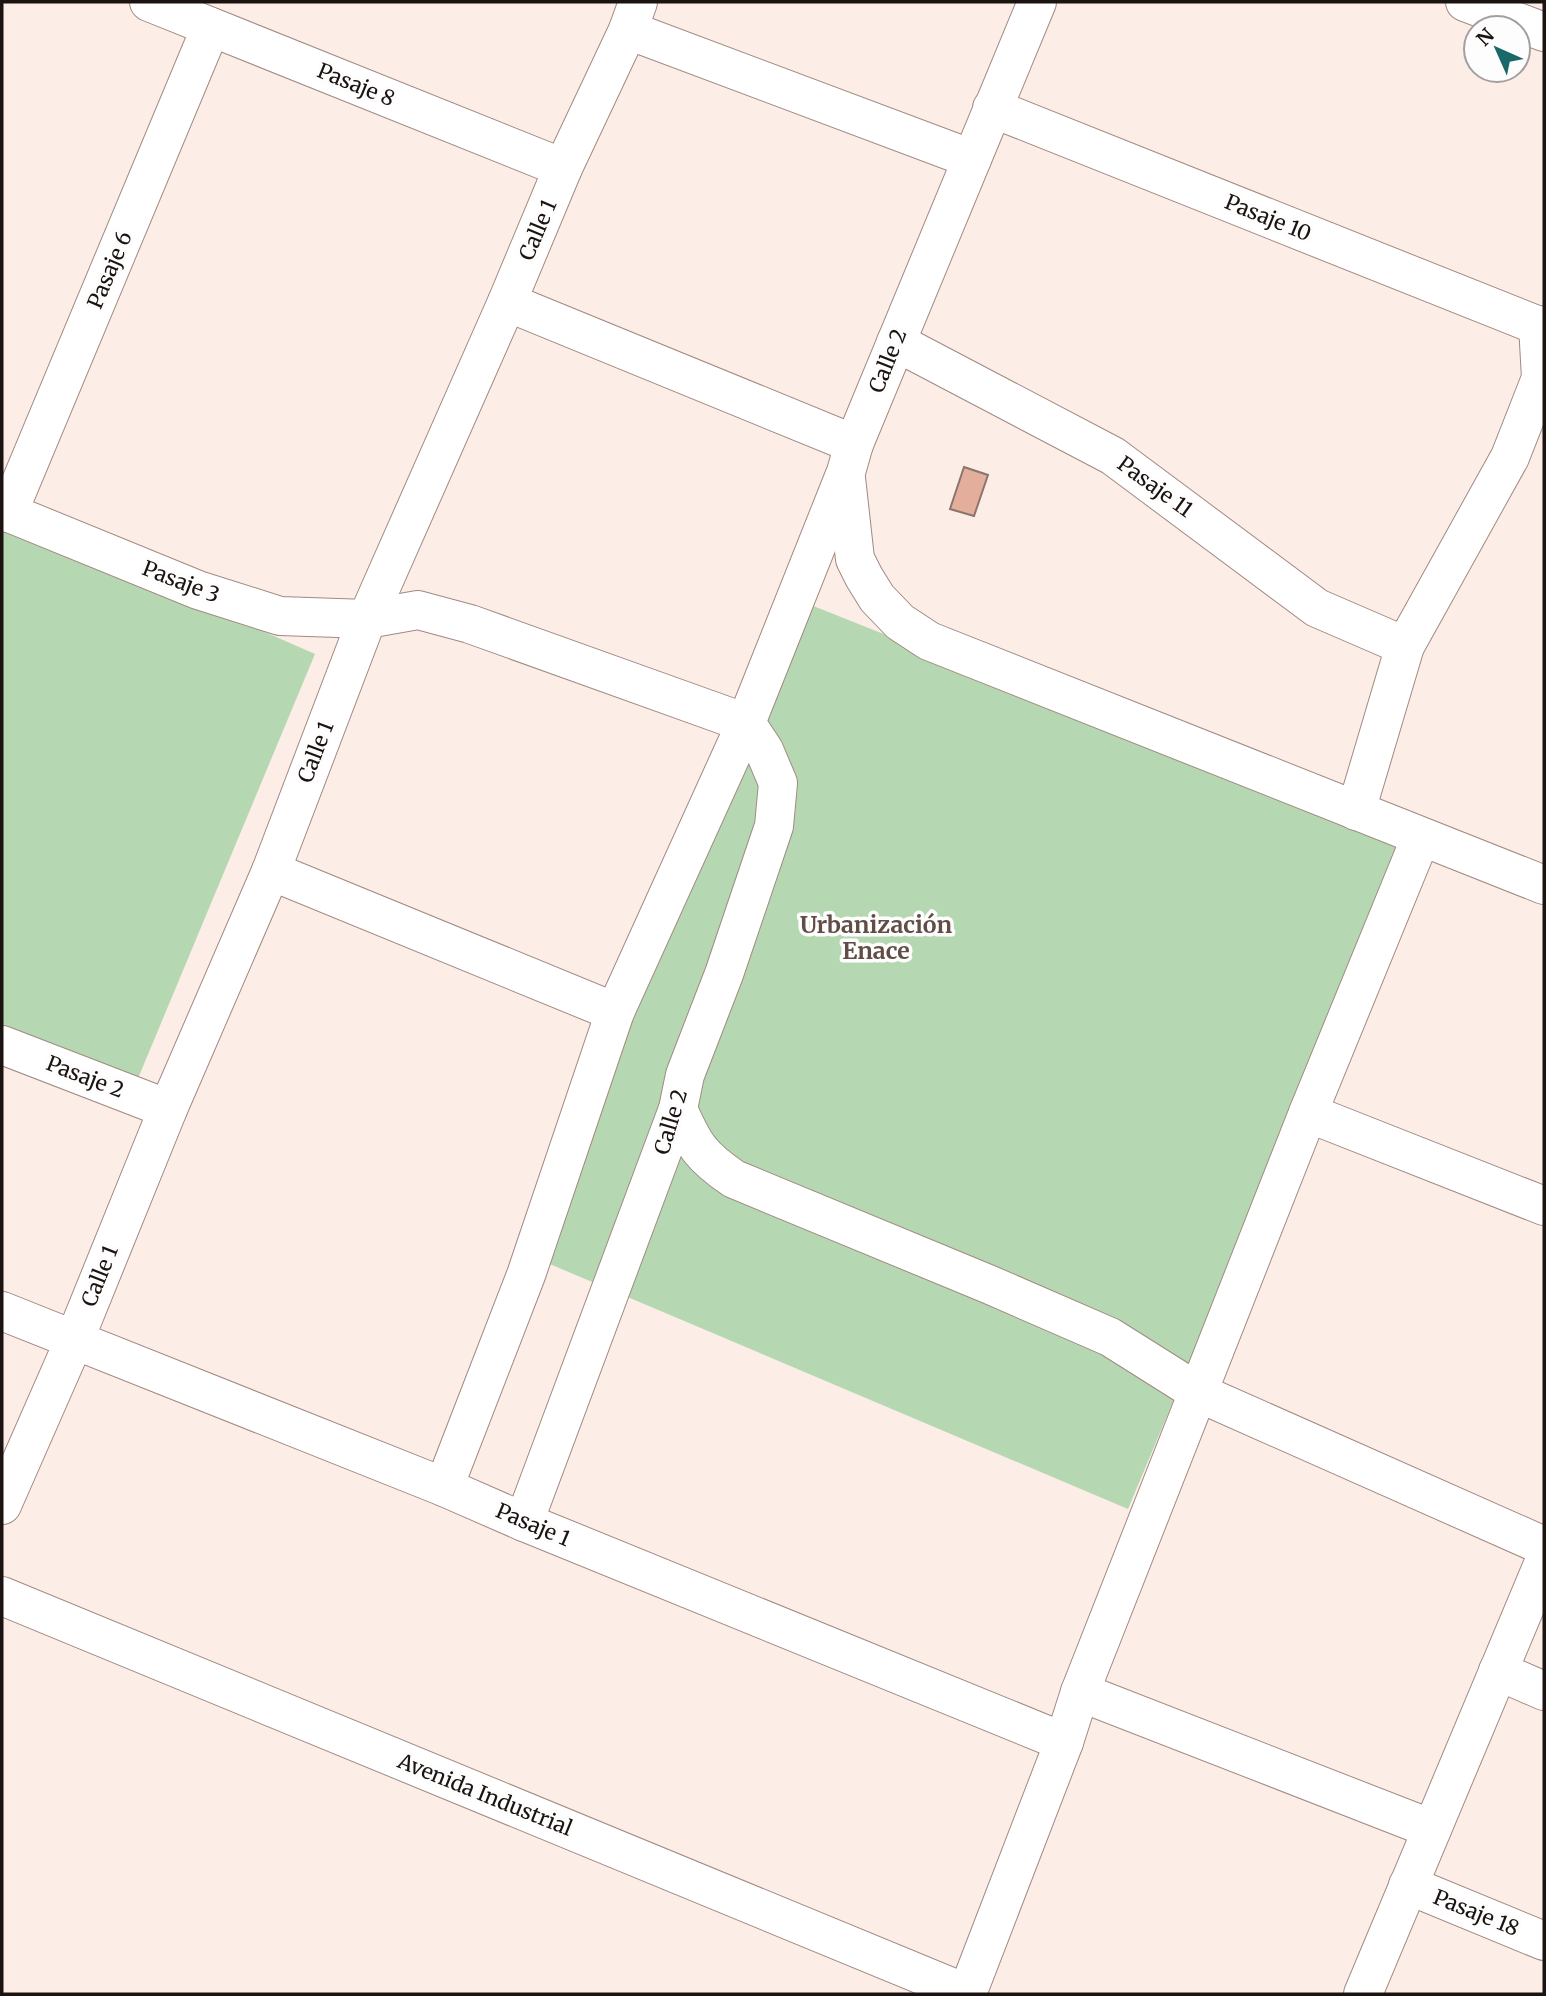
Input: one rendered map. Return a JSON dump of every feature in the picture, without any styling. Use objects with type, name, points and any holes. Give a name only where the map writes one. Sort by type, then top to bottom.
[{"type":"street","name":"Pasaje 8","points":[[149,2],[563,168]]},
{"type":"street","name":"Calle 2","points":[[444,1487],[526,1275],[615,1012],[746,723],[896,342],[1037,2]]},
{"type":"street","points":[[1465,2],[1544,32]]},
{"type":"street","points":[[633,16],[972,159]]},
{"type":"street","name":"Calle 1","points":[[2,1505],[74,1341],[168,1108],[271,871],[367,619],[508,302],[563,168],[633,16]]},
{"type":"street","name":"Pasaje 6","points":[[5,512],[211,27]]},
{"type":"street","name":"Pasaje 10","points":[[992,108],[1541,327]]},
{"type":"street","points":[[508,302],[850,458],[855,559],[877,598],[900,622],[929,641],[1544,885]]},
{"type":"street","points":[[1356,811],[1405,646],[1510,457],[1541,378],[1541,327]]},
{"type":"street","name":"Pasaje 11","points":[[896,342],[1113,456],[1317,608],[1405,646]]},
{"type":"street","name":"Pasaje 3","points":[[5,512],[198,590],[280,616],[367,619],[418,610],[470,624],[746,723]]},
{"type":"street","name":"Calle 2","points":[[524,1522],[678,1109],[685,1075],[724,974],[774,826],[778,783],[764,750],[746,723]]},
{"type":"street","points":[[967,1994],[1064,1742],[1080,1692],[1308,1113],[1421,837]]},
{"type":"street","points":[[271,871],[615,1012]]},
{"type":"street","name":"Pasaje 2","points":[[2,1045],[168,1108]]},
{"type":"street","points":[[678,1109],[693,1142],[713,1165],[734,1179],[988,1283],[1110,1337],[1199,1393],[1544,1546]]},
{"type":"street","points":[[1308,1113],[1544,1206]]},
{"type":"street","name":"Pasaje 1","points":[[2,1311],[444,1487],[1064,1742]]},
{"type":"street","points":[[1363,1994],[1544,1562]]},
{"type":"street","name":"Avenida Industrial","points":[[2,1596],[967,1994]]},
{"type":"street","points":[[1499,1671],[1544,1691]]},
{"type":"street","points":[[1080,1692],[1432,1829]]},
{"type":"street","name":"Pasaje 18","points":[[1408,1885],[1544,1941]]},
{"type":"green space","points":[[2,517],[315,654],[134,1088],[2,1031]]},
{"type":"green space","points":[[786,595],[1407,843],[1128,1509],[519,1251]]},
{"type":"building","points":[[964,467],[988,475],[974,516],[950,509]]},
{"type":"district","name":"Urbanización Enace","points":[[876,938]]}]
